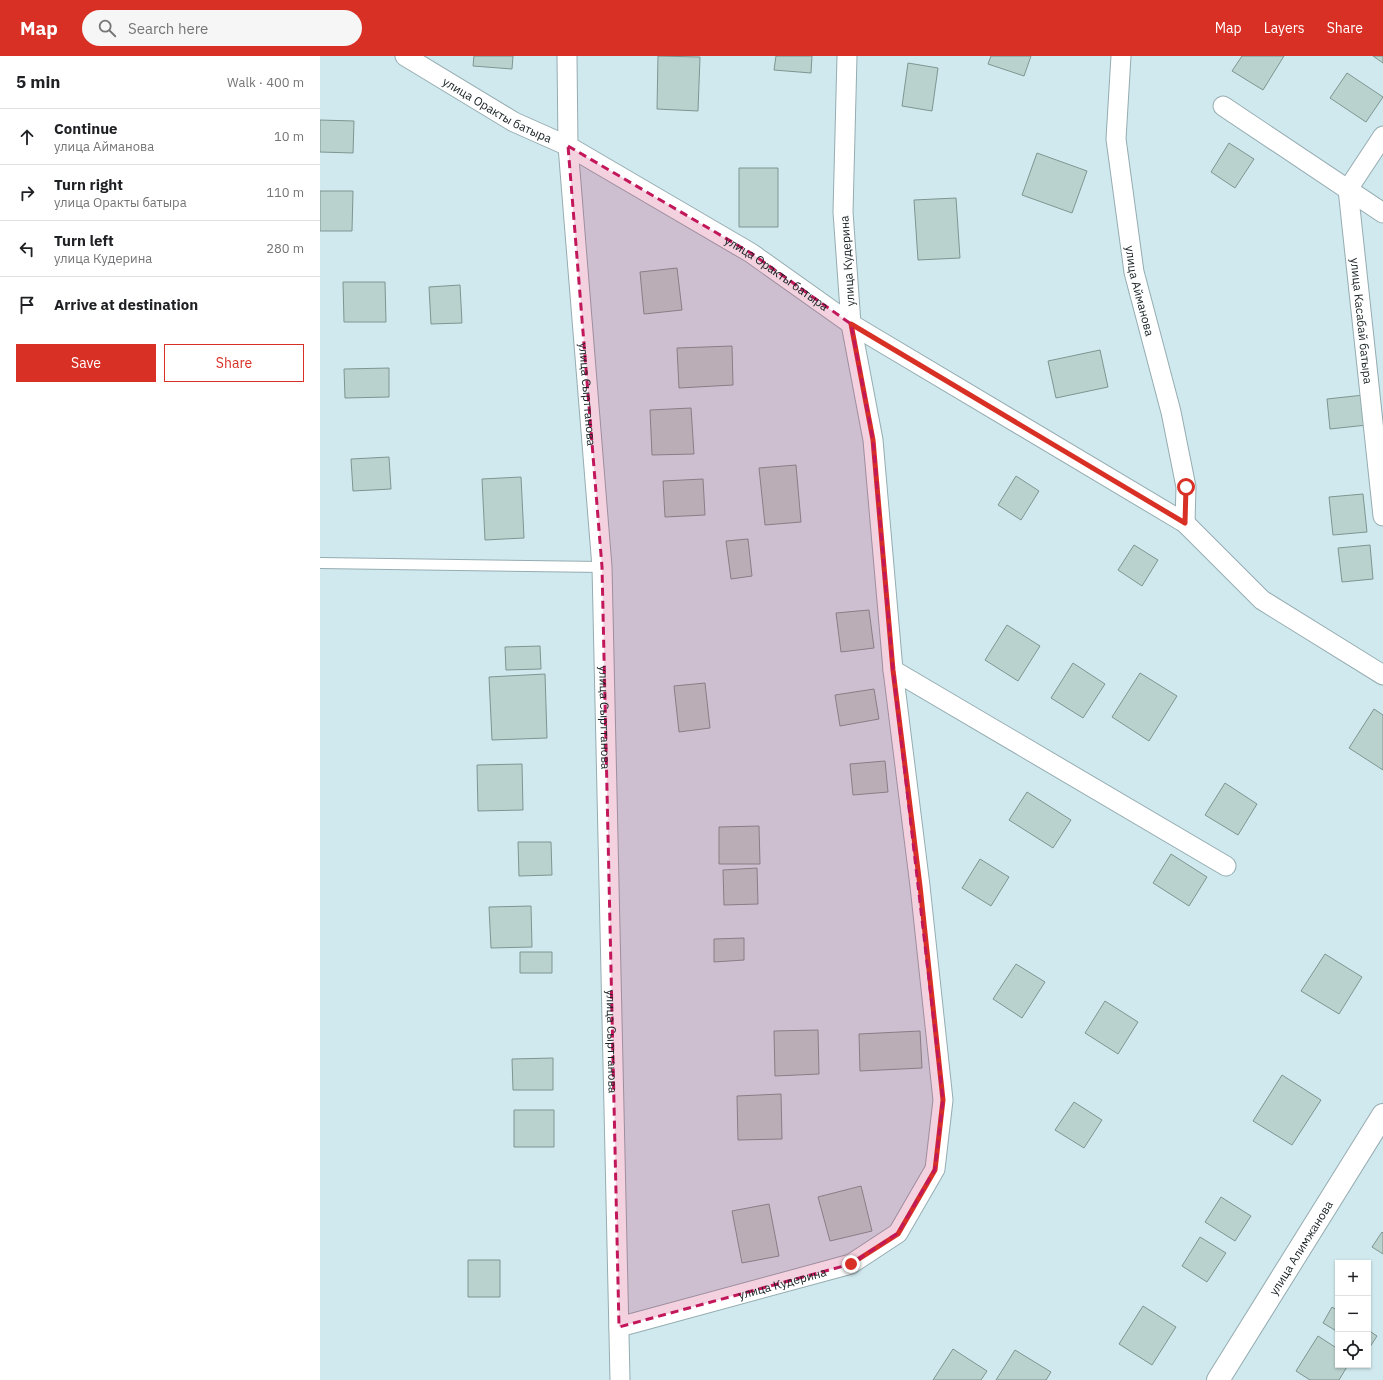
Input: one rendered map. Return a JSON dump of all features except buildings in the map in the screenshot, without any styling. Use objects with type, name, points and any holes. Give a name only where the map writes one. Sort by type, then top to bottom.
[{"type":"street","name":"улица Оракты батыра","points":[[406,56],[514,122],[568,146],[751,253],[851,324],[1185,523],[1262,600],[1383,675]]},
{"type":"street","name":"улица Сырттанова","points":[[567,56],[568,146],[602,567],[620,1380]]},
{"type":"street","name":"улица Кудерина","points":[[619,1327],[851,1264],[898,1234],[935,1170],[943,1100],[920,886],[893,670],[873,440],[851,324],[843,212],[847,56]]},
{"type":"street","name":"улица Айманова","points":[[1121,56],[1116,139],[1125,209],[1134,272],[1171,412],[1186,487],[1185,523]]},
{"type":"street","points":[[1223,106],[1383,213]]},
{"type":"street","points":[[1348,189],[1383,136]]},
{"type":"street","name":"улица Касабай батыра","points":[[1348,189],[1383,516]]},
{"type":"street","points":[[893,670],[1226,866]]},
{"type":"street","name":"улица Алимжанова","points":[[1218,1380],[1383,1114]]},
{"type":"lane","points":[[320,562],[602,567]]},
{"type":"highlighted area","points":[[568,146],[751,253],[851,324],[873,440],[893,670],[943,1100],[935,1169],[898,1233],[851,1264],[619,1327],[602,567]]},
{"type":"route","points":[[851,1264],[898,1234],[935,1170],[943,1100],[920,886],[893,670],[873,440],[851,324],[1185,523],[1186,487]]}]
